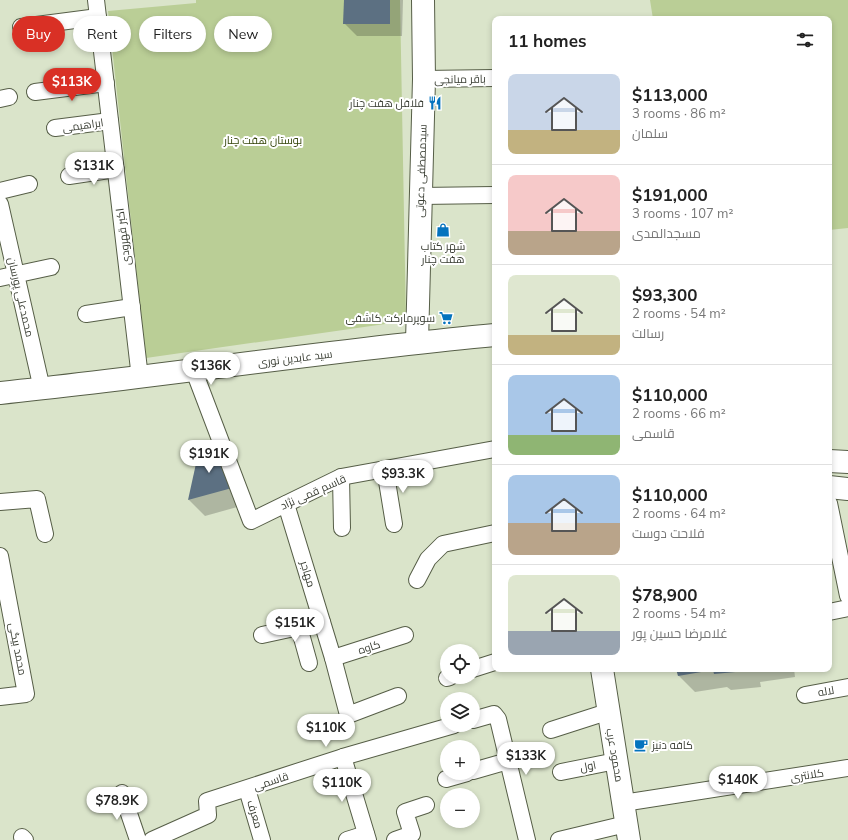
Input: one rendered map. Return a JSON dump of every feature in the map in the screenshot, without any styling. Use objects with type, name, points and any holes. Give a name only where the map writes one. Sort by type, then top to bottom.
[{"type":"main road","name":"سیدمصطفی دعوتی","points":[[417,342],[424,79],[423,0]]},
{"type":"main road","name":"سید عابدین نوری","points":[[0,393],[140,378],[417,342],[492,335]]},
{"type":"main road","points":[[832,461],[848,462]]},
{"type":"main road","points":[[832,487],[848,489]]},
{"type":"main road","name":"محمود عرب","points":[[602,672],[607,712],[626,822]]},
{"type":"street","name":"اکبر قهرودی","points":[[97,0],[98,16]]},
{"type":"street","name":"اکبر قهرودی","points":[[102,52],[140,378]]},
{"type":"street","name":"باقر میانجی","points":[[424,79],[492,78]]},
{"type":"street","points":[[35,92],[106,83]]},
{"type":"street","name":"ابراهیمی","points":[[55,128],[110,121]]},
{"type":"street","points":[[69,176],[116,169]]},
{"type":"street","points":[[0,192],[29,184]]},
{"type":"street","points":[[420,196],[492,195]]},
{"type":"street","name":"محمدعلی پورسان","points":[[0,204],[42,389]]},
{"type":"street","points":[[0,278],[51,267]]},
{"type":"street","points":[[86,314],[132,307]]},
{"type":"street","name":"قاسم قمی نژاد","points":[[194,371],[251,521],[341,477],[492,449]]},
{"type":"street","points":[[385,469],[394,524]]},
{"type":"street","points":[[341,477],[342,528]]},
{"type":"street","points":[[0,502],[37,499],[45,534]]},
{"type":"street","name":"مهاجر","points":[[286,504],[333,658],[348,715],[398,696]]},
{"type":"street","points":[[832,518],[848,596]]},
{"type":"street","points":[[417,580],[428,559],[442,544],[492,534]]},
{"type":"street","name":"محمد بیگی","points":[[0,556],[26,694],[0,697]]},
{"type":"street","points":[[832,611],[848,608]]},
{"type":"street","points":[[262,636],[322,622]]},
{"type":"street","points":[[299,627],[309,663]]},
{"type":"street","name":"کاوه","points":[[333,658],[405,636]]},
{"type":"street","points":[[480,667],[492,663]]},
{"type":"street","name":"لاله","points":[[805,695],[848,687]]},
{"type":"street","points":[[551,730],[607,712]]},
{"type":"street","points":[[480,718],[494,714],[496,716],[527,840]]},
{"type":"street","name":"قاسمی","points":[[152,840],[208,815],[207,802],[342,757],[440,729]]},
{"type":"street","points":[[342,757],[367,837],[347,840]]},
{"type":"street","points":[[480,769],[508,760]]},
{"type":"street","name":"اول","points":[[561,772],[616,761]]},
{"type":"street","name":"کلانتری","points":[[559,840],[626,822],[848,768]]},
{"type":"street","name":"معرف","points":[[247,789],[262,840]]},
{"type":"street","points":[[122,793],[138,840]]},
{"type":"street","points":[[395,840],[412,834],[405,812],[426,805]]},
{"type":"green space","name":"بوستان هفت چنار","points":[[196,0],[400,0],[406,321],[146,358],[112,52],[131,52],[131,16],[109,16],[108,11],[196,3]]},
{"type":"green space","points":[[650,0],[848,0],[848,228],[832,230],[832,16],[653,16]]},
{"type":"building","points":[[344,0],[390,0],[390,24],[343,24]]},
{"type":"building","points":[[218,447],[232,488],[188,500],[199,450]]},
{"type":"building","points":[[677,672],[701,672],[678,676]]},
{"type":"building","points":[[714,672],[735,672],[714,674]]},
{"type":"place","name":"فلافل هفت چنار","points":[[435,103]]},
{"type":"place","name":"شهر کتاب هفت چنار","points":[[443,230]]},
{"type":"place","name":"سوپرمارکت کاشفی","points":[[446,318]]},
{"type":"place","name":"کافه دنیز","points":[[641,745]]}]
